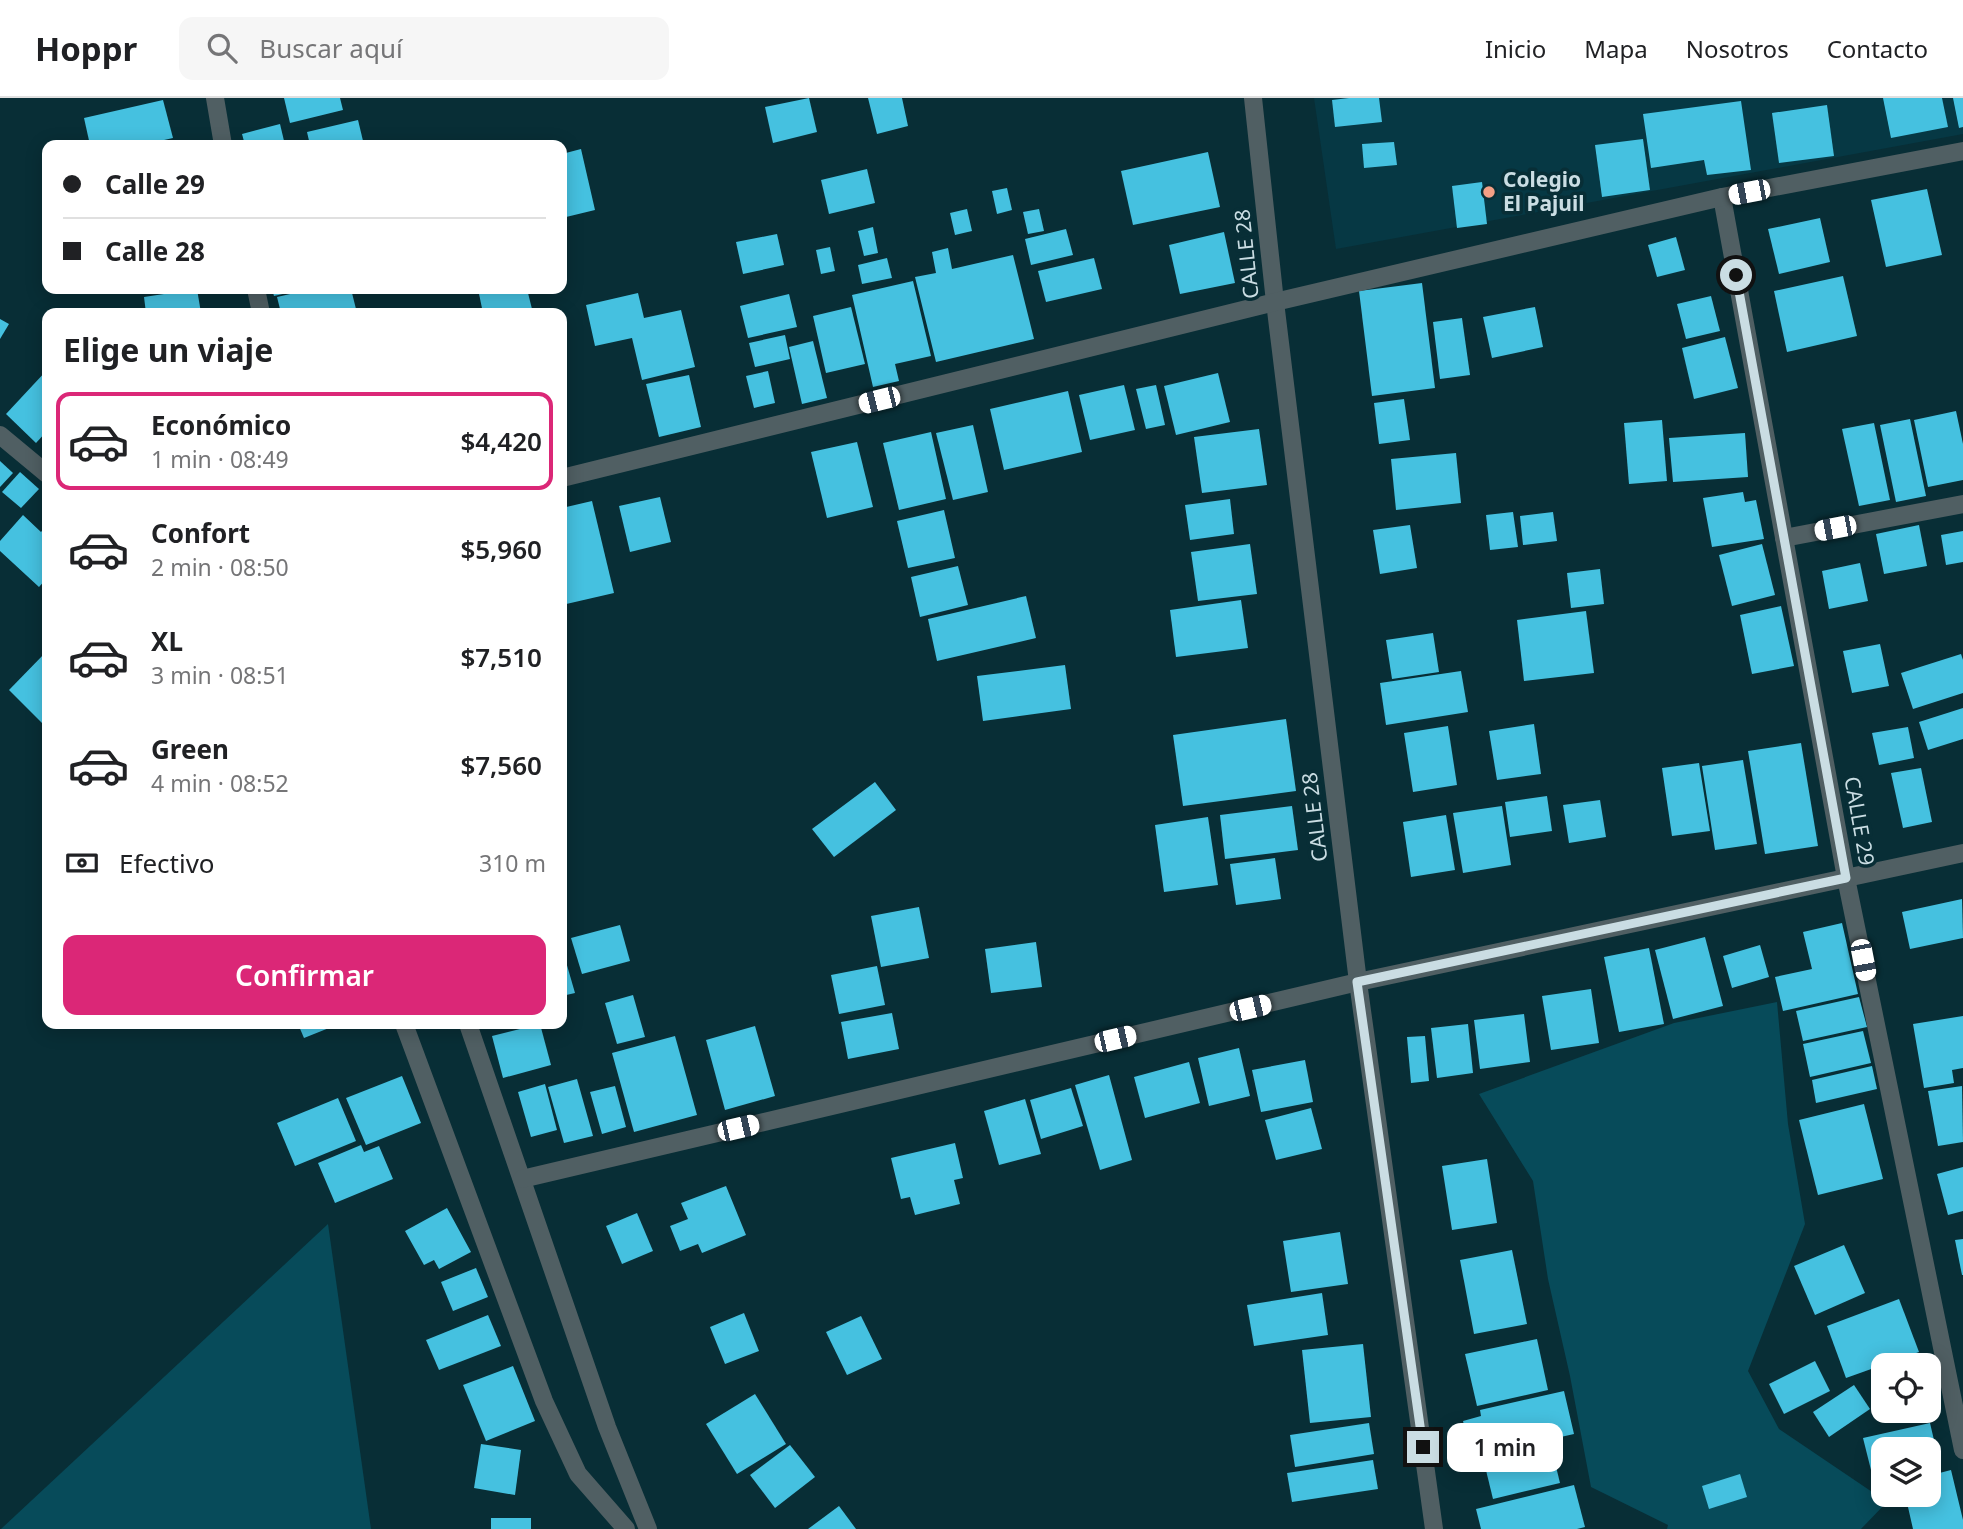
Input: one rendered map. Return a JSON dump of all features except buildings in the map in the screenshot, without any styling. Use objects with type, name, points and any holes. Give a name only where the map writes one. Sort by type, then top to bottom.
[{"type":"street","points":[[215,98],[222,140]]},
{"type":"street","name":"CALLE 28","points":[[1253,98],[1357,982],[1434,1529]]},
{"type":"street","points":[[567,477],[1275,302],[1722,197],[1963,151]]},
{"type":"street","name":"CALLE 29","points":[[1722,197],[1846,878],[1963,1450]]},
{"type":"street","points":[[0,435],[42,470]]},
{"type":"street","points":[[1784,538],[1963,504]]},
{"type":"street","points":[[522,1179],[1357,982],[1963,853]]},
{"type":"street","points":[[406,1029],[544,1401],[578,1474],[626,1529]]},
{"type":"street","points":[[470,1029],[607,1427],[649,1529]]},
{"type":"shaded area","name":"Colegio El Pajuil","points":[[1314,98],[1963,98],[1963,134],[1336,249]]},
{"type":"shaded area","points":[[1777,1002],[1788,1124],[1805,1224],[1748,1371],[1779,1429],[1871,1491],[1871,1507],[1882,1507],[1861,1529],[1667,1529],[1668,1525],[1591,1487],[1548,1279],[1533,1181],[1479,1094],[1674,1023]]},
{"type":"shaded area","points":[[328,1224],[371,1529],[1,1529]]},
{"type":"place","name":"Colegio El Pajuil","points":[[1489,192]]},
{"type":"route","points":[[1423,1447],[1357,982],[1846,878],[1736,275]]}]
